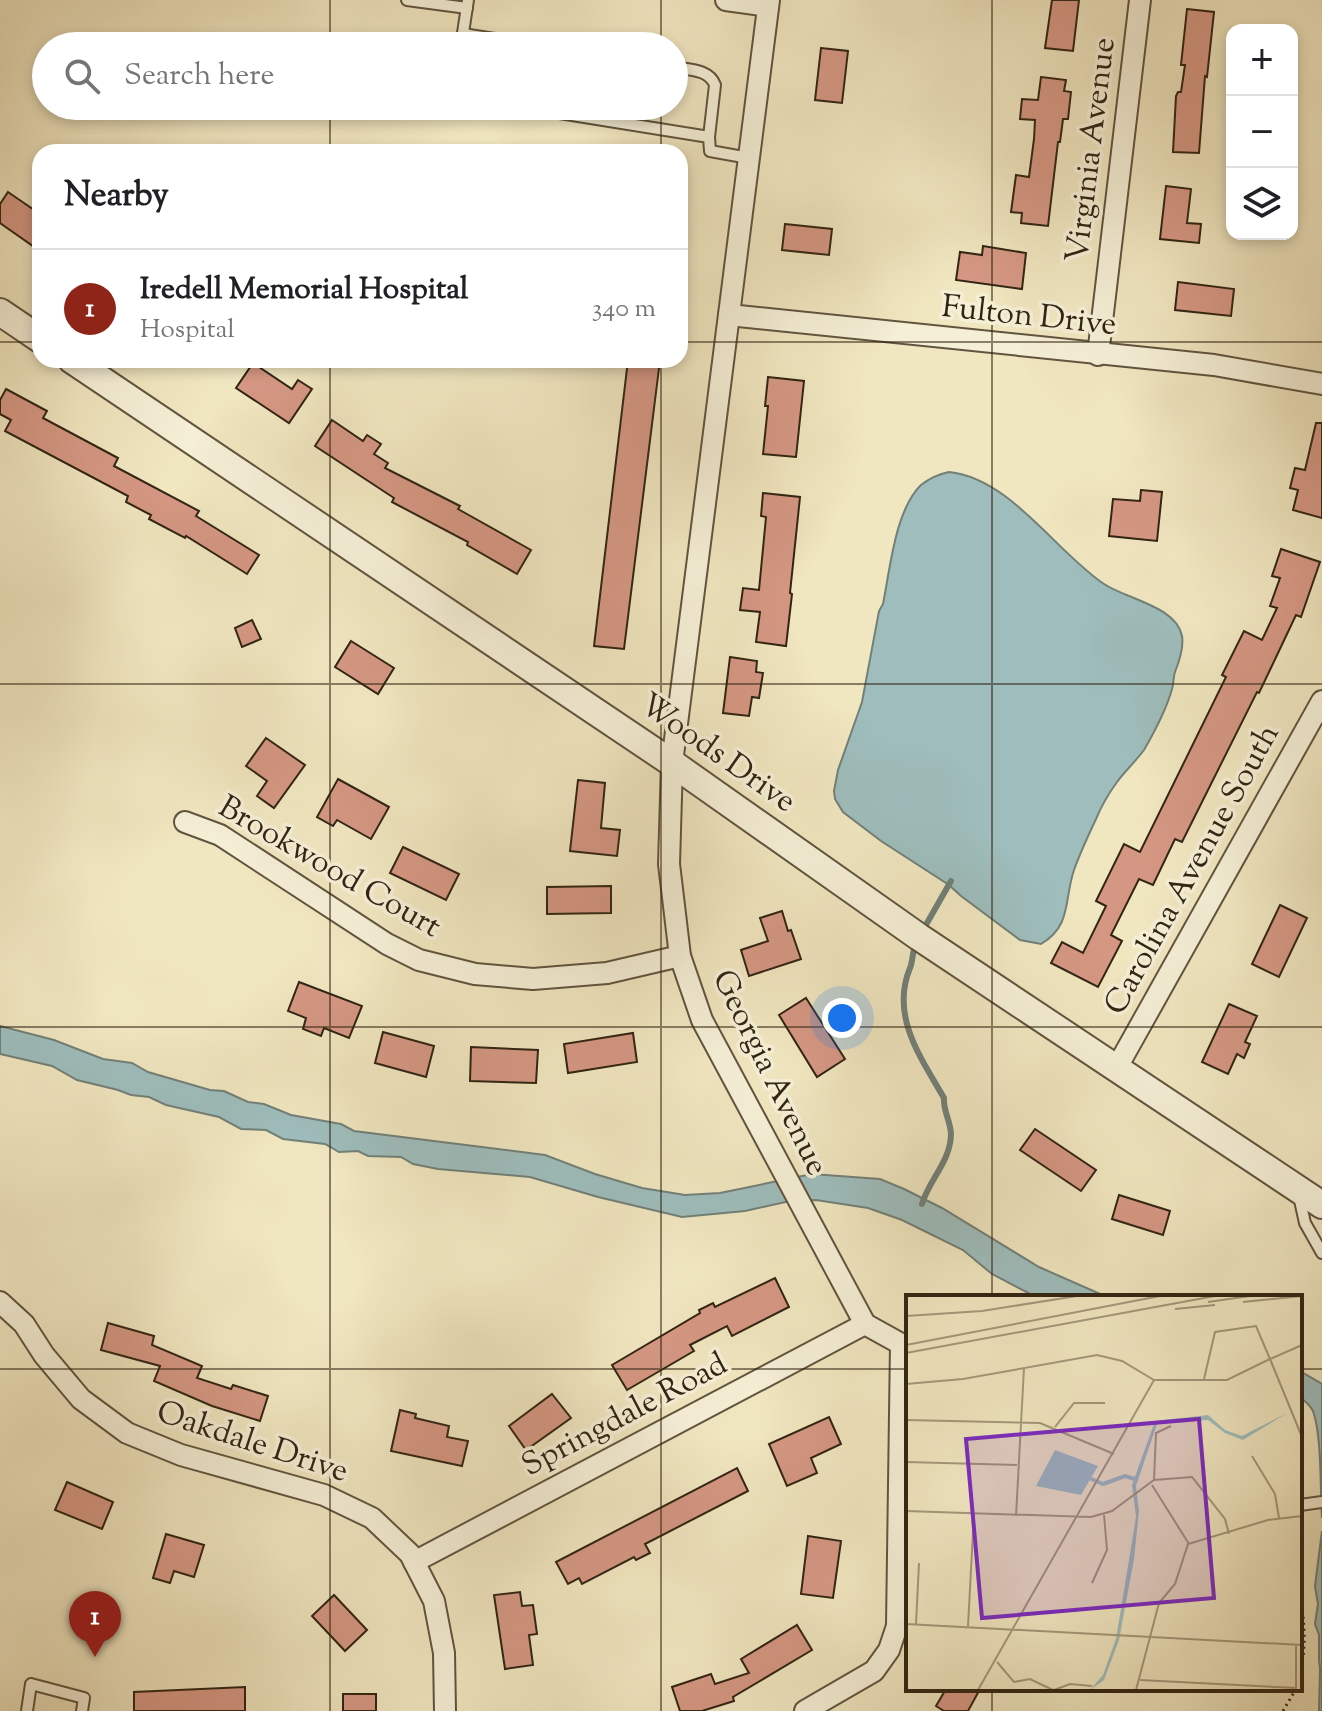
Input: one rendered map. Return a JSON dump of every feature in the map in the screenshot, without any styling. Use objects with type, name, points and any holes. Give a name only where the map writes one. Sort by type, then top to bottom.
[{"type":"street","points":[[726,0],[768,3]]},
{"type":"street","name":"Virginia Avenue","points":[[1098,355],[1140,0]]},
{"type":"street","name":"Georgia Avenue","points":[[768,3],[672,763],[669,864],[680,956],[702,1020],[865,1324]]},
{"type":"street","points":[[0,312],[32,334]]},
{"type":"street","name":"Fulton Drive","points":[[729,315],[1214,365],[1322,384]]},
{"type":"street","name":"Woods Drive","points":[[84,368],[672,763],[919,937],[1322,1205]]},
{"type":"street","name":"Carolina Avenue South","points":[[1116,1069],[1322,701]]},
{"type":"street","name":"Brookwood Court","points":[[185,822],[220,835],[387,944],[419,960],[475,974],[533,979],[607,973],[680,956]]},
{"type":"street","name":"Oakdale Drive","points":[[0,1302],[24,1324],[44,1355],[81,1399],[127,1433],[181,1455],[324,1495],[372,1518],[410,1554],[434,1601],[444,1653],[445,1711]]},
{"type":"street","points":[[805,1711],[874,1671],[889,1650],[897,1626],[905,1344],[865,1324]]},
{"type":"street","name":"Springdale Road","points":[[414,1562],[865,1324]]},
{"type":"lane","points":[[407,0],[467,4],[463,32]]},
{"type":"lane","points":[[688,70],[707,74],[715,85],[710,151],[749,158]]},
{"type":"lane","points":[[603,120],[709,137]]},
{"type":"lane","points":[[1298,1189],[1305,1223],[1322,1253]]},
{"type":"lane","points":[[1304,1504],[1322,1502]]},
{"type":"lane","points":[[27,1711],[31,1684],[84,1698],[82,1711]]},
{"type":"path","points":[[1302,1614],[1302,1664]]},
{"type":"path","points":[[1283,1711],[1295,1691]]},
{"type":"water","points":[[949,472],[971,477],[1012,502],[1086,570],[1113,589],[1160,610],[1178,626],[1182,636],[1181,655],[1163,713],[1144,750],[1117,782],[1103,805],[1074,870],[1058,929],[1041,944],[1020,940],[949,885],[881,841],[843,812],[835,799],[838,770],[862,702],[899,525],[912,496],[921,485]]},
{"type":"water","points":[[0,1026],[54,1040],[103,1059],[132,1063],[148,1072],[210,1090],[224,1091],[291,1115],[341,1124],[354,1131],[545,1155],[642,1188],[685,1195],[720,1193],[812,1174],[880,1179],[942,1208],[1039,1267],[1102,1295],[1032,1295],[992,1274],[963,1250],[902,1220],[868,1208],[816,1200],[790,1201],[745,1211],[682,1217],[530,1177],[438,1169],[413,1164],[401,1157],[368,1156],[358,1151],[339,1152],[325,1144],[283,1139],[266,1130],[241,1129],[219,1117],[77,1080],[52,1066],[0,1054]]},
{"type":"water","points":[[1302,1372],[1322,1384],[1322,1518],[1318,1434],[1309,1405],[1302,1399]]},
{"type":"water","points":[[1322,1531],[1322,1711],[1319,1711],[1319,1635],[1315,1624],[1318,1604],[1315,1586]]},
{"type":"building","points":[[1052,0],[1079,0],[1073,51],[1045,48]]},
{"type":"building","points":[[1187,9],[1214,12],[1199,153],[1173,152],[1176,96],[1181,92],[1185,65],[1181,65]]},
{"type":"building","points":[[821,48],[848,51],[842,103],[815,100]]},
{"type":"building","points":[[1041,77],[1066,80],[1064,91],[1071,92],[1068,119],[1063,119],[1058,142],[1048,226],[1021,223],[1022,213],[1011,212],[1016,175],[1029,177],[1034,139],[1035,120],[1020,119],[1022,99],[1038,100]]},
{"type":"building","points":[[1166,186],[1191,189],[1187,223],[1201,224],[1199,243],[1160,239]]},
{"type":"building","points":[[8,192],[32,208],[32,245],[0,223],[0,204]]},
{"type":"building","points":[[785,224],[832,229],[829,255],[782,250]]},
{"type":"building","points":[[983,246],[1026,253],[1022,289],[956,280],[960,252],[982,255]]},
{"type":"building","points":[[1178,282],[1234,289],[1231,316],[1175,310]]},
{"type":"building","points":[[250,368],[260,368],[292,389],[298,380],[312,389],[289,423],[236,388]]},
{"type":"building","points":[[627,368],[659,368],[624,649],[594,646]]},
{"type":"building","points":[[768,377],[804,381],[796,457],[763,454]]},
{"type":"building","points":[[6,389],[47,411],[43,418],[118,458],[114,466],[199,511],[196,516],[259,555],[247,574],[186,536],[149,519],[151,515],[126,502],[128,496],[5,431],[11,420],[0,414],[0,400]]},
{"type":"building","points":[[332,420],[363,441],[367,435],[381,444],[374,454],[388,463],[385,468],[460,506],[458,509],[531,550],[517,574],[467,545],[468,542],[392,502],[394,498],[315,446]]},
{"type":"building","points":[[1316,423],[1322,423],[1322,518],[1293,510],[1298,490],[1290,488],[1295,468],[1305,470]]},
{"type":"building","points":[[1141,490],[1162,492],[1157,541],[1109,536],[1113,499],[1140,501]]},
{"type":"building","points":[[763,493],[800,497],[786,646],[756,642],[760,612],[740,610],[743,588],[759,590],[766,517],[761,516]]},
{"type":"building","points":[[1281,549],[1320,562],[1301,617],[1296,615],[1182,842],[1175,839],[1153,885],[1139,879],[1111,935],[1122,941],[1098,987],[1051,963],[1062,942],[1083,953],[1106,906],[1096,901],[1124,844],[1140,852],[1226,677],[1222,675],[1244,631],[1262,640],[1277,608],[1270,606],[1280,578],[1272,576]]},
{"type":"building","points":[[252,620],[261,639],[242,647],[235,628]]},
{"type":"building","points":[[351,641],[394,668],[378,694],[335,667]]},
{"type":"building","points":[[730,657],[757,661],[756,672],[763,673],[759,698],[752,697],[749,716],[723,713]]},
{"type":"building","points":[[266,738],[305,765],[274,808],[257,796],[267,781],[246,766]]},
{"type":"building","points":[[338,779],[389,807],[371,839],[337,820],[333,826],[317,817]]},
{"type":"building","points":[[578,780],[605,783],[601,828],[620,830],[617,856],[570,851]]},
{"type":"building","points":[[403,847],[459,874],[446,900],[390,873]]},
{"type":"building","points":[[611,886],[611,913],[547,914],[547,887]]},
{"type":"building","points":[[1280,905],[1307,918],[1279,977],[1252,964]]},
{"type":"building","points":[[782,911],[801,959],[749,976],[741,950],[768,941],[760,918]]},
{"type":"building","points":[[299,982],[362,1006],[349,1038],[324,1028],[321,1036],[303,1029],[306,1018],[288,1011]]},
{"type":"building","points":[[806,998],[845,1059],[817,1077],[779,1015]]},
{"type":"building","points":[[1229,1004],[1257,1016],[1245,1042],[1250,1044],[1244,1058],[1237,1054],[1228,1074],[1202,1062]]},
{"type":"building","points":[[383,1032],[434,1046],[426,1077],[375,1063]]},
{"type":"building","points":[[633,1033],[637,1062],[568,1073],[564,1044]]},
{"type":"building","points":[[471,1047],[538,1050],[536,1083],[470,1081]]},
{"type":"building","points":[[1035,1129],[1096,1170],[1081,1191],[1020,1150]]},
{"type":"building","points":[[1119,1195],[1170,1211],[1163,1235],[1112,1219]]},
{"type":"building","points":[[775,1278],[789,1307],[732,1336],[727,1326],[690,1345],[694,1351],[627,1390],[612,1365],[700,1313],[699,1310],[713,1303],[715,1307]]},
{"type":"building","points":[[108,1323],[154,1336],[152,1345],[202,1366],[197,1378],[268,1396],[260,1421],[212,1406],[154,1381],[160,1366],[101,1350]]},
{"type":"building","points":[[552,1394],[571,1418],[526,1450],[509,1426]]},
{"type":"building","points":[[400,1410],[416,1414],[415,1418],[449,1426],[447,1437],[468,1441],[462,1466],[391,1451]]},
{"type":"building","points":[[829,1417],[841,1444],[811,1458],[817,1473],[787,1486],[769,1444]]},
{"type":"building","points":[[737,1468],[748,1491],[645,1544],[650,1553],[636,1560],[634,1557],[582,1584],[579,1578],[568,1584],[556,1562]]},
{"type":"building","points":[[67,1482],[113,1502],[102,1529],[55,1510]]},
{"type":"building","points":[[166,1534],[204,1545],[194,1577],[174,1571],[170,1583],[153,1578]]},
{"type":"building","points":[[808,1536],[841,1541],[833,1598],[801,1594]]},
{"type":"building","points":[[520,1592],[522,1606],[533,1605],[537,1634],[529,1635],[533,1665],[505,1669],[494,1595]]},
{"type":"building","points":[[334,1595],[367,1630],[345,1651],[312,1616]]},
{"type":"building","points":[[797,1625],[812,1650],[733,1697],[734,1701],[702,1711],[680,1711],[672,1687],[711,1674],[715,1684],[749,1673],[741,1659]]},
{"type":"building","points":[[245,1687],[245,1711],[134,1711],[134,1692]]},
{"type":"building","points":[[945,1691],[979,1691],[968,1711],[944,1711],[936,1706]]},
{"type":"building","points":[[343,1694],[376,1694],[376,1711],[343,1711]]},
{"type":"waterway","points":[[923,930],[951,881]]},
{"type":"waterway","points":[[916,944],[905,986],[906,1020],[918,1052],[944,1098],[951,1135],[947,1154],[922,1204]]},
{"type":"place","name":"Iredell Memorial Hospital","points":[[95,1657]]}]
